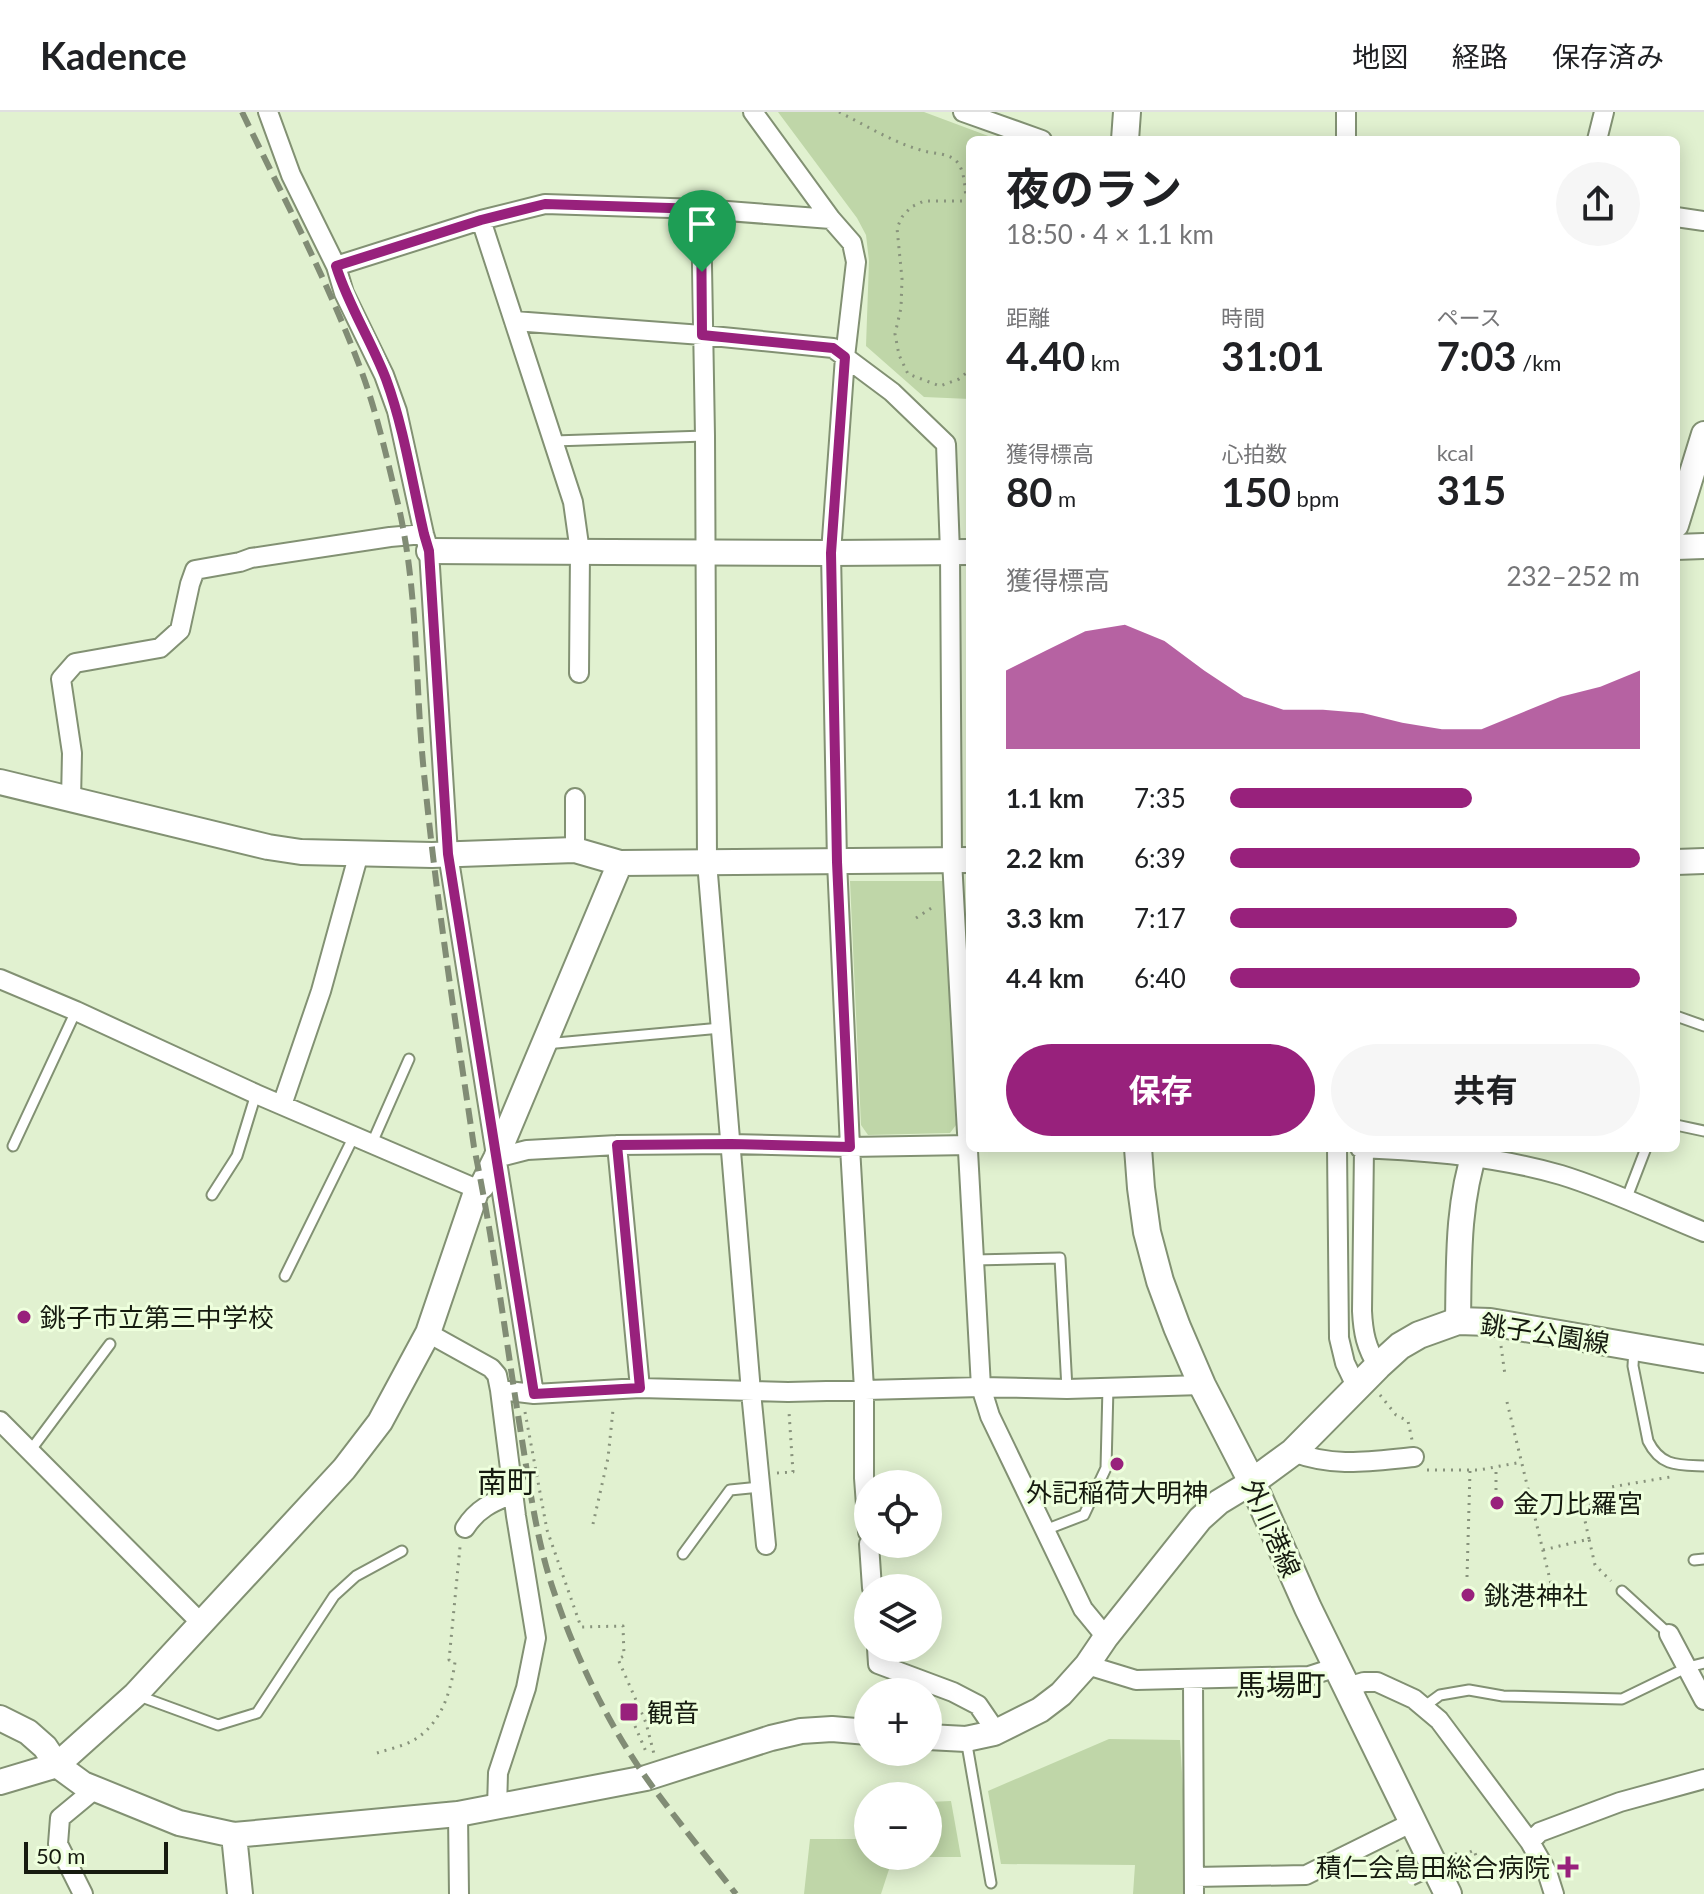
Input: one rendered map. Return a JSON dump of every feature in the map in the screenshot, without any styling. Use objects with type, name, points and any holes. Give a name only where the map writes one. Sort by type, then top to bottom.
[{"type":"main road","points":[[1125,136],[1127,112]]},
{"type":"main road","name":"外川港線","points":[[1138,1152],[1147,1232],[1177,1327],[1202,1385],[1252,1482],[1308,1608],[1448,1894]]},
{"type":"main road","name":"銚子公園線","points":[[1252,1482],[1369,1391],[1378,1366],[1400,1346],[1419,1335],[1458,1321],[1490,1322],[1704,1359]]},
{"type":"street","points":[[268,112],[291,175],[336,266],[344,293],[384,375],[397,411],[427,543],[448,854],[529,1393]]},
{"type":"street","points":[[753,112],[852,243],[856,262],[845,357],[831,553],[837,862],[864,1389],[864,1470]]},
{"type":"street","points":[[963,112],[1031,136]]},
{"type":"street","points":[[1346,112],[1346,136]]},
{"type":"street","points":[[1598,136],[1604,112]]},
{"type":"street","points":[[336,266],[481,220],[545,204],[701,209],[831,219]]},
{"type":"street","points":[[701,209],[707,862],[766,1545]]},
{"type":"street","points":[[1680,218],[1704,221]]},
{"type":"street","points":[[481,220],[573,502],[580,552],[579,673]]},
{"type":"street","points":[[514,321],[833,348],[892,392],[946,444],[960,552],[961,860],[966,1038]]},
{"type":"street","points":[[1680,512],[1704,434]]},
{"type":"street","points":[[71,800],[72,753],[61,679],[75,663],[160,648],[180,630],[195,570],[267,555],[390,537],[427,543],[580,552],[960,552]]},
{"type":"street","points":[[1680,547],[1704,546]]},
{"type":"street","points":[[0,782],[268,847],[301,852],[448,854],[575,850],[620,863],[961,860]]},
{"type":"street","points":[[575,798],[575,850]]},
{"type":"street","points":[[282,1105],[321,991],[359,853]]},
{"type":"street","points":[[1680,862],[1704,861]]},
{"type":"street","points":[[0,1782],[57,1765],[135,1695],[344,1469],[380,1422],[428,1333],[477,1189],[482,1186],[496,1158],[620,863]]},
{"type":"street","points":[[1,981],[76,1011],[256,1094],[477,1189]]},
{"type":"street","points":[[496,1158],[527,1150],[617,1145],[966,1145]]},
{"type":"street","points":[[617,1145],[640,1388]]},
{"type":"street","points":[[969,1152],[981,1387],[990,1416],[1083,1609],[1106,1637]]},
{"type":"street","points":[[1337,1152],[1339,1338],[1345,1363],[1369,1391]]},
{"type":"street","points":[[1362,1152],[1362,1311],[1364,1336],[1378,1366]]},
{"type":"street","points":[[1458,1321],[1459,1241],[1474,1152],[1563,1176],[1704,1232]]},
{"type":"street","points":[[428,1333],[491,1368],[497,1375],[500,1390],[536,1638],[526,1688],[498,1773],[497,1808]]},
{"type":"street","points":[[500,1390],[529,1393],[640,1388],[788,1392],[1202,1385]]},
{"type":"street","points":[[0,1421],[202,1624]]},
{"type":"street","points":[[1293,1452],[1330,1462],[1414,1457]]},
{"type":"street","points":[[942,1738],[966,1739],[994,1733],[1040,1710],[1061,1694],[1200,1519],[1219,1502],[1252,1482]]},
{"type":"street","points":[[465,1528],[482,1508],[513,1494]]},
{"type":"street","points":[[1669,1634],[1696,1665],[1704,1700]]},
{"type":"street","points":[[878,1662],[978,1705],[994,1733]]},
{"type":"street","points":[[1087,1665],[1136,1680],[1342,1677],[1377,1682],[1414,1699],[1439,1720],[1530,1842],[1547,1872],[1554,1894]]},
{"type":"street","points":[[1193,1680],[1194,1886],[1307,1884],[1413,1822]]},
{"type":"street","points":[[0,1718],[28,1732],[45,1747],[57,1765],[83,1784],[179,1823],[234,1835],[497,1808],[646,1778],[801,1731],[854,1731]]},
{"type":"street","points":[[1530,1842],[1540,1832],[1620,1802],[1704,1779]]},
{"type":"street","points":[[83,1894],[58,1844],[60,1818],[95,1789]]},
{"type":"street","points":[[458,1814],[459,1894]]},
{"type":"street","points":[[234,1835],[240,1894]]},
{"type":"lane","points":[[554,441],[705,436]]},
{"type":"lane","points":[[13,1146],[76,1011]]},
{"type":"lane","points":[[1680,1017],[1704,1026]]},
{"type":"lane","points":[[545,1044],[721,1028]]},
{"type":"lane","points":[[372,1143],[409,1059]]},
{"type":"lane","points":[[212,1195],[237,1156],[256,1094]]},
{"type":"lane","points":[[1680,1126],[1704,1131]]},
{"type":"lane","points":[[285,1276],[354,1135]]},
{"type":"lane","points":[[1626,1200],[1644,1152]]},
{"type":"lane","points":[[974,1260],[1060,1258],[1067,1389]]},
{"type":"lane","points":[[30,1451],[110,1344]]},
{"type":"lane","points":[[1634,1347],[1633,1366],[1648,1441],[1654,1453],[1660,1459],[1675,1464],[1704,1466]]},
{"type":"lane","points":[[1045,1530],[1084,1515],[1106,1468],[1108,1387]]},
{"type":"lane","points":[[683,1554],[730,1490],[759,1481]]},
{"type":"lane","points":[[135,1695],[218,1725],[257,1713],[334,1596],[356,1576],[402,1551]]},
{"type":"lane","points":[[1622,1591],[1669,1634]]},
{"type":"lane","points":[[1425,1706],[1440,1695],[1469,1690],[1503,1696],[1622,1699],[1696,1665]]},
{"type":"lane","points":[[966,1739],[991,1883]]},
{"type":"lane","points":[[1412,1880],[1459,1858]]},
{"type":"path","points":[[839,112],[897,141],[957,161],[966,192]]},
{"type":"path","points":[[966,201],[924,201],[911,207],[902,217],[897,228],[902,279],[901,308],[895,334],[899,355],[908,374],[940,386],[966,373]]},
{"type":"path","points":[[1500,1342],[1505,1375]]},
{"type":"path","points":[[593,1524],[608,1458],[614,1389]]},
{"type":"path","points":[[1369,1391],[1396,1415],[1408,1421],[1414,1457],[1424,1469],[1470,1471],[1522,1462]]},
{"type":"path","points":[[759,1481],[793,1472],[788,1392]]},
{"type":"path","points":[[529,1393],[525,1412],[547,1530],[581,1627],[623,1626],[624,1656],[618,1659],[646,1723],[655,1756]]},
{"type":"path","points":[[1507,1402],[1552,1588]]},
{"type":"path","points":[[1496,1467],[1496,1490]]},
{"type":"path","points":[[1467,1577],[1470,1471]]},
{"type":"path","points":[[1622,1591],[1595,1565],[1582,1507],[1614,1500],[1611,1487],[1644,1481]]},
{"type":"path","points":[[1531,1499],[1555,1494]]},
{"type":"path","points":[[377,1753],[412,1741],[428,1730],[441,1713],[452,1683],[455,1662],[449,1660],[460,1542],[465,1528]]},
{"type":"path","points":[[1543,1550],[1589,1539]]},
{"type":"path","points":[[635,1726],[649,1758]]},
{"type":"path","points":[[1396,1846],[1412,1880]]},
{"type":"green space","points":[[778,112],[924,112],[988,136],[966,136],[966,399],[924,397],[866,346],[869,261],[866,235],[857,218]]},
{"type":"green space","points":[[850,881],[944,881],[956,1125],[950,1133],[868,1135],[861,1125]]},
{"type":"green space","points":[[1109,1739],[1180,1740],[1188,1872],[1186,1894],[1133,1894],[1135,1865],[1001,1864],[988,1791]]},
{"type":"green space","points":[[942,1801],[951,1801],[961,1857],[942,1857]]},
{"type":"green space","points":[[810,1839],[854,1839],[854,1870],[889,1870],[881,1894],[804,1894]]},
{"type":"railway","points":[[242,112],[348,337],[372,403],[398,504],[409,568],[423,763],[446,955],[528,1478],[547,1571],[582,1663],[618,1734],[658,1794],[736,1894]]},
{"type":"place","name":"銚子市立第三中学校","points":[[24,1317]]},
{"type":"place","name":"外記稲荷大明神","points":[[1117,1464]]},
{"type":"place","name":"金刀比羅宮","points":[[1497,1503]]},
{"type":"place","name":"銚港神社","points":[[1468,1595]]},
{"type":"place","name":"観音","points":[[629,1712]]},
{"type":"place","name":"積仁会島田総合病院","points":[[1568,1867]]},
{"type":"district","name":"南町","points":[[507,1481]]},
{"type":"district","name":"馬場町","points":[[1281,1684]]},
{"type":"route","points":[[545,204],[701,209],[702,272],[702,335],[833,348],[845,357],[831,553],[837,862],[850,1147],[617,1145],[640,1388],[534,1394],[448,854],[429,551],[397,411],[384,375],[344,293],[336,266],[481,220],[545,204]]}]
